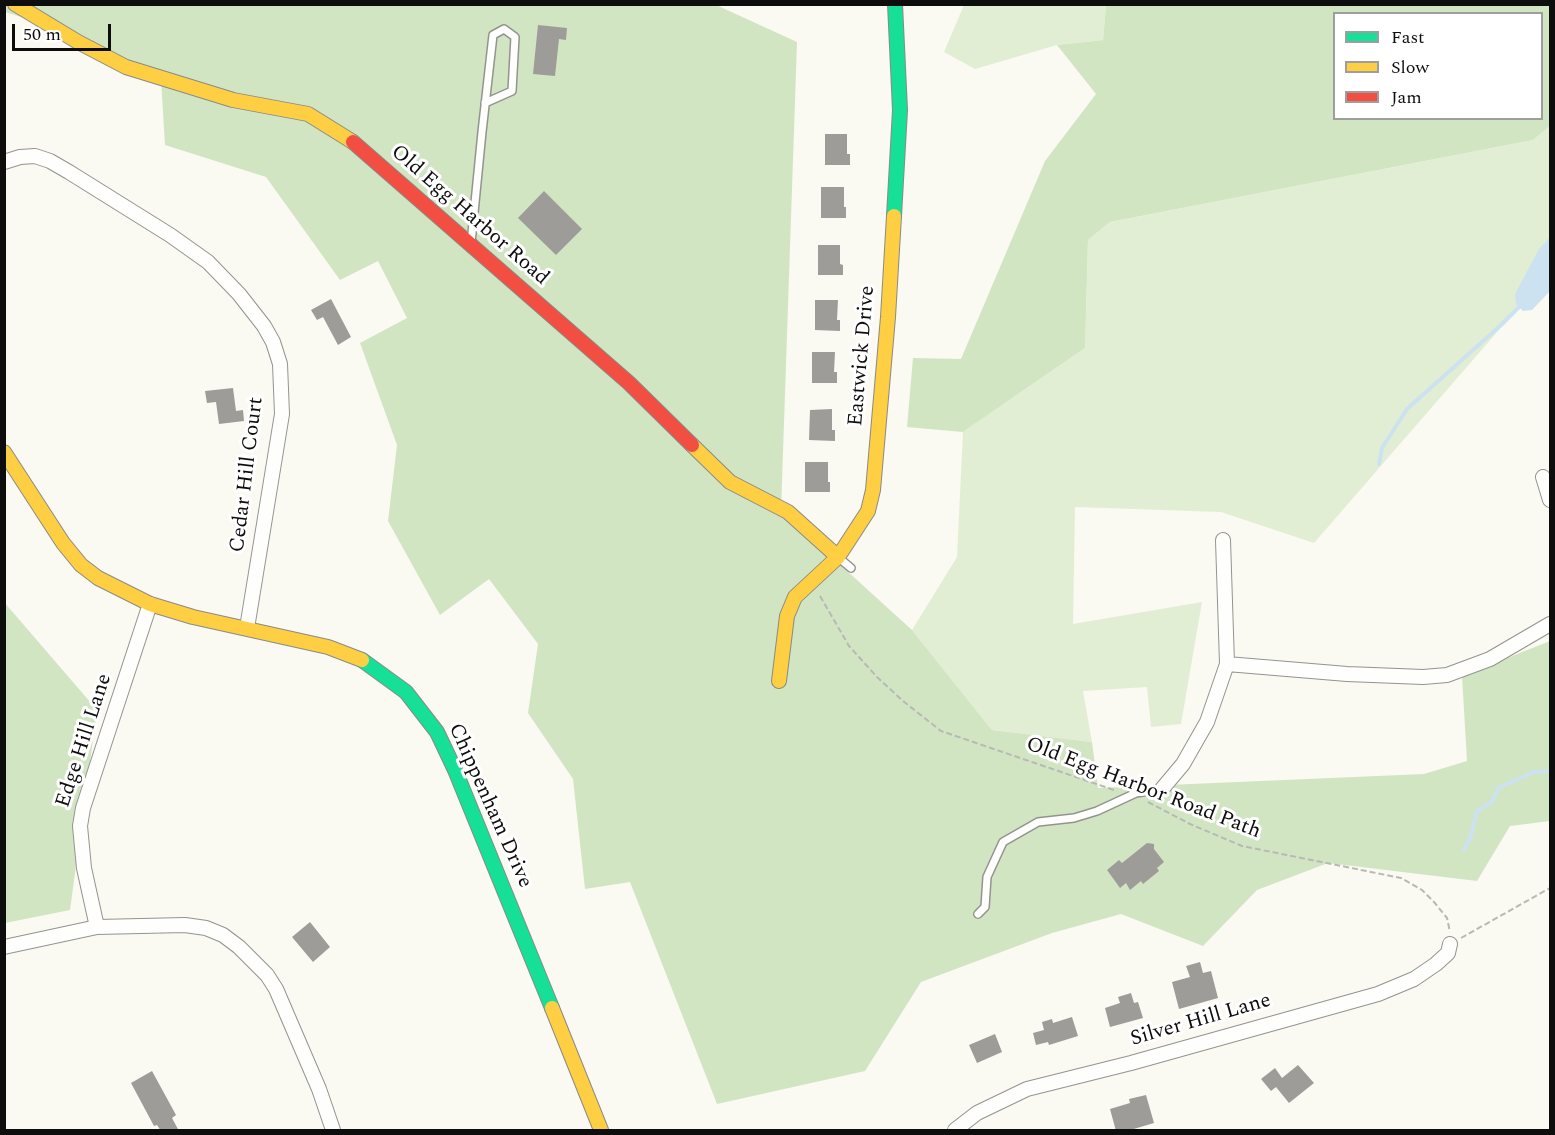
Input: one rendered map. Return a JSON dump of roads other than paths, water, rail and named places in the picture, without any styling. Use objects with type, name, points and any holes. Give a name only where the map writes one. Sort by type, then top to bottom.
[{"type":"street","name":"Old Egg Harbor Road","points":[[15,4],[78,42],[126,67],[233,100],[308,114],[349,139],[629,383],[730,482],[788,512],[838,557]]},
{"type":"street","name":"Eastwick Drive","points":[[779,681],[787,616],[795,597],[838,557],[859,527],[867,511],[873,490],[888,317],[900,110],[895,4]]},
{"type":"street","name":"Cedar Hill Court","points":[[4,162],[20,157],[35,156],[50,161],[170,235],[208,262],[240,294],[273,342],[280,364],[282,414],[247,628]]},
{"type":"street","name":"Chippenham Drive","points":[[4,452],[63,543],[81,565],[98,579],[150,604],[193,617],[328,647],[367,662],[406,692],[437,732],[455,770],[601,1131]]},
{"type":"street","points":[[1543,477],[1551,500]]},
{"type":"street","points":[[1162,789],[1183,764],[1207,722],[1227,664],[1223,540]]},
{"type":"street","name":"Edge Hill Lane","points":[[97,927],[84,868],[80,826],[83,808],[150,604]]},
{"type":"street","points":[[1227,664],[1347,674],[1423,677],[1447,675],[1490,660],[1551,624]]},
{"type":"street","points":[[4,947],[97,927],[185,925],[206,928],[223,935],[239,947],[267,975],[276,989],[320,1089],[333,1131]]},
{"type":"street","name":"Silver Hill Lane","points":[[955,1131],[977,1113],[1027,1089],[1378,993],[1414,979],[1448,953],[1450,944]]},
{"type":"lane","points":[[471,246],[485,103],[493,35],[504,29],[515,37],[512,92],[485,103]]},
{"type":"lane","points":[[838,557],[851,568]]},
{"type":"lane","points":[[978,914],[985,907],[987,877],[1003,842],[1038,822],[1074,818],[1130,796],[1162,789]]},
{"type":"water","points":[[1550,237],[1550,291],[1532,310],[1523,311],[1516,304],[1515,294],[1539,249]]},
{"type":"waterway","points":[[1379,464],[1382,448],[1407,409],[1521,305]]},
{"type":"waterway","points":[[1464,850],[1470,839],[1477,811],[1492,802],[1498,788],[1534,772],[1550,771]]}]
